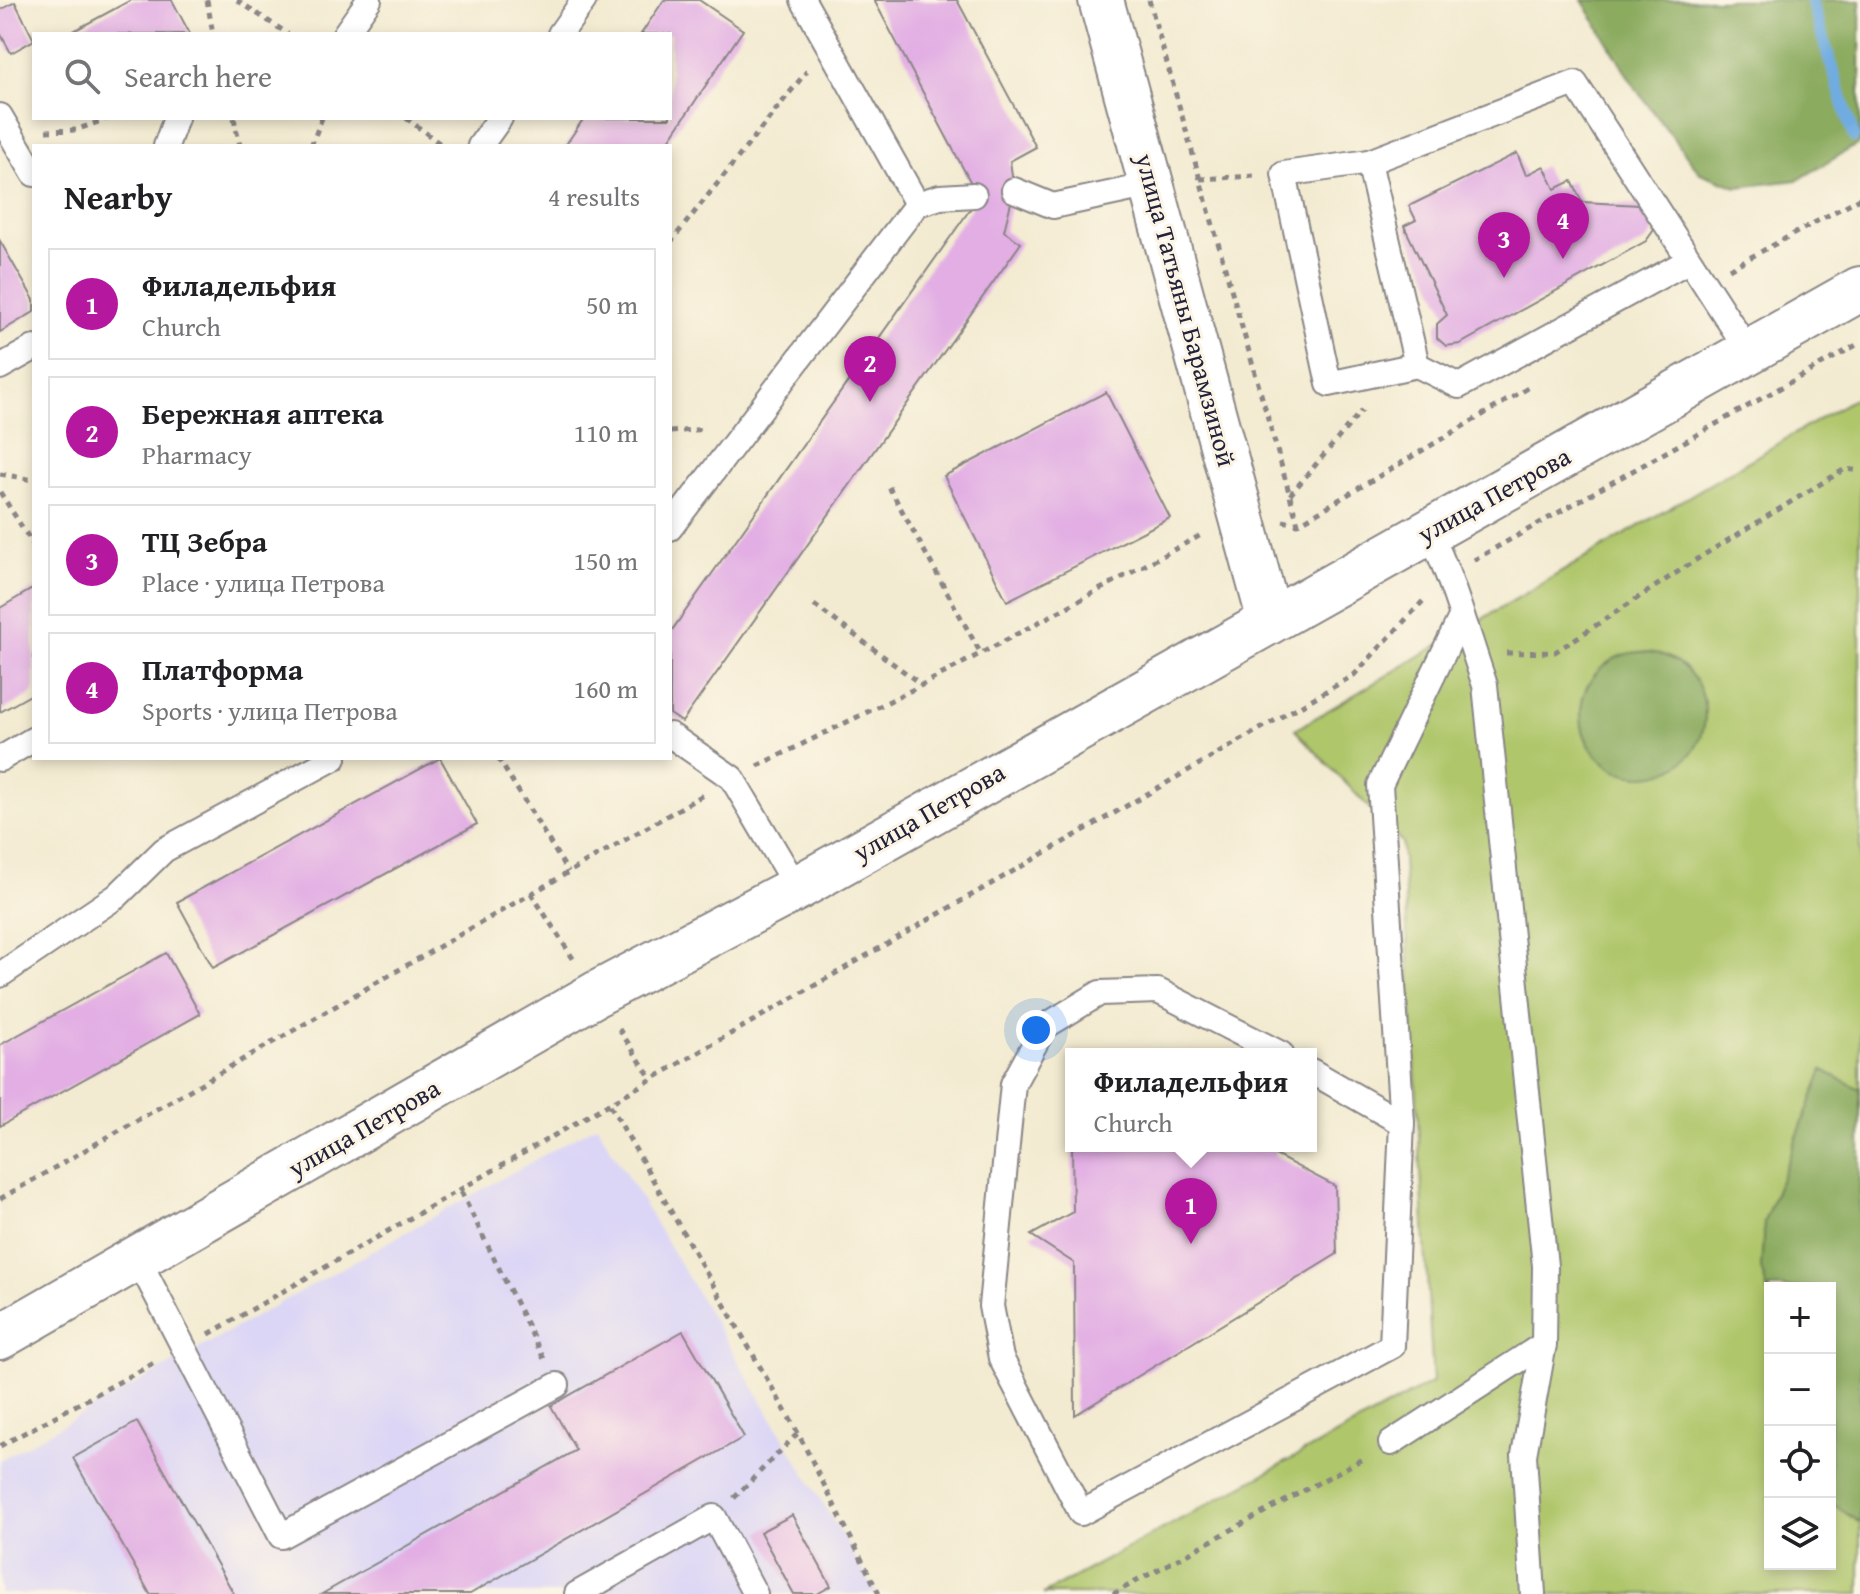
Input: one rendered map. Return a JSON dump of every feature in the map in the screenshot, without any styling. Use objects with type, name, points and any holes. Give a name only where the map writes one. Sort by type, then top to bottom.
[{"type":"main road","name":"улица Татьяны Барамзиной","points":[[1101,0],[1270,621]]},
{"type":"main road","name":"улица Петрова","points":[[0,1337],[596,994],[797,888],[1860,289]]},
{"type":"lane","points":[[346,32],[369,0]]},
{"type":"lane","points":[[561,32],[584,0]]},
{"type":"lane","points":[[803,0],[917,204]]},
{"type":"lane","points":[[1688,261],[1459,386],[1407,367],[1329,384],[1284,174],[1369,162],[1575,83],[1749,352]]},
{"type":"lane","points":[[167,144],[175,120]]},
{"type":"lane","points":[[481,144],[499,120]]},
{"type":"lane","points":[[4,123],[32,171]]},
{"type":"lane","points":[[1369,162],[1407,367]]},
{"type":"lane","points":[[1014,190],[1053,206],[1151,185]]},
{"type":"lane","points":[[672,525],[917,204],[940,197],[974,195]]},
{"type":"lane","points":[[0,367],[32,349]]},
{"type":"lane","points":[[1429,531],[1450,573],[1461,617],[1485,685],[1545,1266],[1544,1344],[1524,1455],[1533,1594]]},
{"type":"lane","points":[[1269,1048],[1158,991],[1100,993],[1044,1027],[1013,1084],[991,1306],[1001,1358],[1081,1513],[1392,1346],[1402,1123],[1380,785],[1461,617]]},
{"type":"lane","points":[[672,736],[732,778],[797,888]]},
{"type":"lane","points":[[0,759],[32,740]]},
{"type":"lane","points":[[0,975],[117,896],[164,850],[330,760]]},
{"type":"lane","points":[[1317,1074],[1402,1123]]},
{"type":"lane","points":[[138,1259],[186,1346],[281,1536],[557,1385]]},
{"type":"lane","points":[[1391,1443],[1544,1344]]},
{"type":"lane","points":[[577,1594],[714,1517],[755,1594]]},
{"type":"path","points":[[207,0],[213,32]]},
{"type":"path","points":[[237,0],[285,32]]},
{"type":"path","points":[[1149,0],[1298,524]]},
{"type":"path","points":[[672,241],[828,46]]},
{"type":"path","points":[[4,123],[76,130],[104,120]]},
{"type":"path","points":[[234,120],[240,144]]},
{"type":"path","points":[[312,144],[321,120]]},
{"type":"path","points":[[409,120],[440,144]]},
{"type":"path","points":[[1200,179],[1284,174]]},
{"type":"path","points":[[0,1446],[461,1192],[651,1078],[1354,675],[1450,573],[1860,343]]},
{"type":"path","points":[[1290,495],[1407,367]]},
{"type":"path","points":[[1474,654],[1555,652],[1702,556],[1845,469],[1860,471]]},
{"type":"path","points":[[0,474],[32,480]]},
{"type":"path","points":[[889,487],[980,652]]},
{"type":"path","points":[[0,492],[32,543]]},
{"type":"path","points":[[0,1199],[732,778],[922,685],[1242,514]]},
{"type":"path","points":[[814,605],[922,685]]},
{"type":"path","points":[[499,760],[568,872]]},
{"type":"path","points":[[610,1105],[798,1433],[879,1594]]},
{"type":"path","points":[[461,1192],[557,1385]]},
{"type":"path","points":[[714,1517],[798,1433]]},
{"type":"path","points":[[1113,1594],[1391,1443]]},
{"type":"shaded area","points":[[597,1125],[877,1594],[0,1594],[0,1460]]},
{"type":"green space","points":[[1582,0],[1860,0],[1860,143],[1798,180],[1737,187],[1700,173],[1636,89]]},
{"type":"green space","points":[[1860,395],[1860,1594],[1043,1594],[1433,1382],[1402,842],[1295,730]]},
{"type":"green space","points":[[1643,652],[1667,656],[1687,670],[1701,690],[1705,714],[1701,738],[1687,758],[1667,772],[1643,776],[1619,772],[1599,758],[1585,738],[1581,714],[1585,690],[1599,670],[1619,656]]},
{"type":"green space","points":[[1823,1070],[1860,1089],[1860,1523],[1836,1506],[1836,1282],[1765,1282],[1761,1269],[1764,1222]]},
{"type":"building","points":[[131,0],[172,0],[189,32],[72,32]]},
{"type":"building","points":[[664,0],[699,0],[743,30],[666,144],[566,144],[583,120],[672,120],[672,32],[642,32]]},
{"type":"building","points":[[874,0],[957,0],[1036,147],[1010,161],[1014,190],[1004,231],[1021,243],[682,722],[672,715],[672,630],[971,208],[972,185]]},
{"type":"building","points":[[15,2],[32,41],[11,53],[0,33],[0,10]]},
{"type":"building","points":[[1517,153],[1526,175],[1544,166],[1555,189],[1572,181],[1582,202],[1640,205],[1656,227],[1646,241],[1460,344],[1446,346],[1437,338],[1437,324],[1447,315],[1404,226],[1416,220],[1409,206]]},
{"type":"building","points":[[0,241],[32,297],[32,313],[0,332]]},
{"type":"building","points":[[1106,392],[1170,518],[1007,601],[944,476]]},
{"type":"building","points":[[32,589],[32,694],[0,712],[0,608]]},
{"type":"building","points":[[436,760],[441,760],[477,824],[213,968],[177,902]]},
{"type":"building","points":[[166,953],[200,1014],[0,1126],[0,1045]]},
{"type":"building","points":[[1072,1152],[1275,1152],[1275,1155],[1335,1186],[1337,1254],[1075,1415],[1074,1263],[1031,1235],[1073,1212]]},
{"type":"building","points":[[683,1331],[744,1437],[470,1594],[322,1594],[576,1450],[551,1406]]},
{"type":"building","points":[[137,1422],[234,1594],[150,1594],[73,1458]]},
{"type":"building","points":[[792,1515],[831,1586],[817,1594],[794,1594],[760,1532]]},
{"type":"waterway","points":[[1811,0],[1854,137]]},
{"type":"place","name":"Платформа","points":[[1563,259]]},
{"type":"place","name":"ТЦ Зебра","points":[[1504,278]]},
{"type":"place","name":"Бережная аптека","points":[[870,402]]},
{"type":"place","name":"Филадельфия","points":[[1191,1244]]}]
